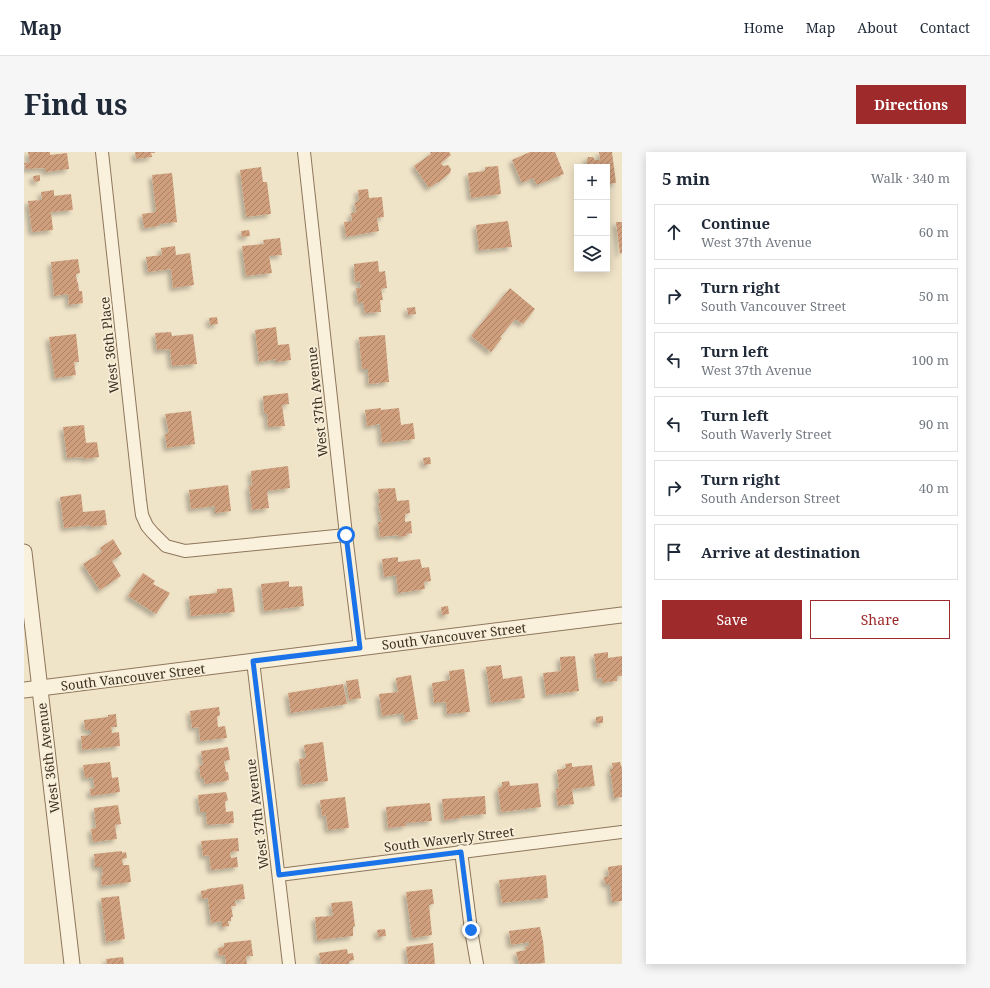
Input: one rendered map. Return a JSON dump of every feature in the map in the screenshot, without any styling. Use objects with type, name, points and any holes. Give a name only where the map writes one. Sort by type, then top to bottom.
[{"type":"street","name":"West 36th Place","points":[[102,152],[140,500],[142,515],[147,526],[166,546],[185,551],[346,535]]},
{"type":"street","name":"West 37th Avenue","points":[[304,152],[346,535],[360,648]]},
{"type":"street","name":"West 36th Avenue","points":[[24,552],[72,964]]},
{"type":"street","name":"South Vancouver Street","points":[[24,690],[622,615]]},
{"type":"street","name":"West 37th Avenue","points":[[253,661],[289,964]]},
{"type":"street","name":"South Waverly Street","points":[[279,875],[622,832]]},
{"type":"street","points":[[461,852],[476,964]]},
{"type":"building","points":[[28,152],[50,152],[50,155],[67,153],[69,169],[45,172],[45,168],[26,169],[24,163],[30,162]]},
{"type":"building","points":[[135,152],[155,153],[151,153],[152,157],[136,159]]},
{"type":"building","points":[[430,152],[449,152],[451,155],[441,163],[443,166],[448,165],[451,169],[450,173],[429,188],[414,166],[431,154]]},
{"type":"building","points":[[530,152],[555,152],[564,174],[537,185],[533,178],[522,183],[512,160]]},
{"type":"building","points":[[599,152],[612,152],[616,183],[610,184],[610,164],[587,164],[588,157],[593,157],[595,160],[600,160]]},
{"type":"building","points":[[498,166],[501,194],[471,198],[468,173],[485,171],[485,167]]},
{"type":"building","points":[[261,167],[263,182],[267,182],[271,214],[246,217],[240,170]]},
{"type":"building","points":[[172,173],[177,222],[159,224],[159,226],[144,228],[142,214],[156,212],[152,175]]},
{"type":"building","points":[[40,175],[40,181],[34,182],[33,176]]},
{"type":"building","points":[[368,189],[369,198],[382,197],[384,217],[377,218],[379,231],[346,237],[344,222],[352,221],[351,213],[356,212],[355,202],[359,201],[358,190]]},
{"type":"building","points":[[54,190],[54,196],[71,194],[73,210],[51,212],[53,230],[32,232],[28,201],[42,200],[41,192]]},
{"type":"building","points":[[508,221],[512,247],[479,250],[476,225]]},
{"type":"building","points":[[616,222],[622,222],[622,253],[620,254]]},
{"type":"building","points":[[249,230],[250,236],[242,237],[241,231]]},
{"type":"building","points":[[280,238],[282,255],[269,256],[272,273],[246,276],[242,246],[264,244],[263,240]]},
{"type":"building","points":[[175,246],[176,255],[190,253],[194,285],[173,288],[171,269],[148,272],[146,257],[162,255],[161,248]]},
{"type":"building","points":[[78,259],[80,273],[76,274],[79,291],[82,291],[83,303],[69,305],[68,294],[54,296],[51,262]]},
{"type":"building","points":[[378,261],[379,272],[385,271],[387,288],[381,289],[383,300],[380,300],[381,312],[365,313],[363,302],[358,303],[356,288],[361,288],[360,281],[355,282],[354,264]]},
{"type":"building","points":[[510,288],[535,309],[523,324],[515,319],[500,337],[502,338],[491,352],[471,336]]},
{"type":"building","points":[[415,307],[416,314],[408,315],[407,308]]},
{"type":"building","points":[[217,317],[218,324],[210,325],[209,318]]},
{"type":"building","points":[[276,327],[278,345],[289,344],[291,360],[276,362],[276,359],[259,362],[255,330]]},
{"type":"building","points":[[171,332],[172,336],[193,334],[197,364],[172,366],[170,349],[157,350],[155,333]]},
{"type":"building","points":[[76,334],[79,362],[74,362],[76,375],[55,378],[49,337]]},
{"type":"building","points":[[385,335],[389,382],[369,384],[368,369],[362,369],[359,337]]},
{"type":"building","points":[[288,393],[289,404],[282,405],[285,426],[268,427],[267,413],[264,413],[263,396]]},
{"type":"building","points":[[381,408],[381,410],[399,408],[401,425],[413,423],[415,439],[382,443],[380,424],[367,426],[365,410]]},
{"type":"building","points":[[191,411],[195,444],[167,448],[165,434],[169,433],[165,414]]},
{"type":"building","points":[[84,425],[86,443],[97,442],[99,457],[84,459],[84,457],[67,458],[63,427]]},
{"type":"building","points":[[430,457],[431,464],[424,465],[423,458]]},
{"type":"building","points":[[288,466],[290,488],[267,491],[269,508],[252,510],[249,486],[252,486],[251,471]]},
{"type":"building","points":[[228,485],[231,511],[215,513],[215,506],[191,509],[189,490]]},
{"type":"building","points":[[395,488],[397,501],[409,500],[410,513],[405,514],[405,522],[411,521],[412,533],[406,534],[407,536],[398,537],[398,535],[380,537],[378,522],[382,522],[378,503],[380,503],[378,489]]},
{"type":"building","points":[[81,494],[83,512],[105,510],[107,525],[64,528],[60,497]]},
{"type":"building","points":[[113,539],[122,554],[112,561],[121,576],[100,590],[83,564],[102,552],[100,548]]},
{"type":"building","points":[[398,557],[398,562],[420,559],[422,568],[429,567],[431,581],[424,582],[425,589],[398,593],[396,575],[384,577],[382,559]]},
{"type":"building","points":[[143,573],[155,581],[153,584],[170,593],[156,614],[128,596]]},
{"type":"building","points":[[289,581],[289,587],[302,586],[304,606],[264,611],[261,584]]},
{"type":"building","points":[[232,588],[235,612],[191,616],[189,596],[217,593],[217,589]]},
{"type":"building","points":[[448,606],[449,614],[442,615],[441,607]]},
{"type":"building","points":[[608,652],[608,658],[622,656],[622,676],[617,676],[617,681],[602,683],[602,678],[597,679],[594,654]]},
{"type":"building","points":[[575,656],[579,691],[546,695],[543,673],[561,671],[560,657]]},
{"type":"building","points":[[501,665],[503,679],[522,676],[525,698],[491,703],[486,667]]},
{"type":"building","points":[[464,669],[470,712],[447,714],[446,702],[434,703],[432,683],[450,680],[449,671]]},
{"type":"building","points":[[411,675],[418,719],[405,722],[403,713],[382,716],[379,694],[398,692],[396,678]]},
{"type":"building","points":[[358,679],[361,698],[349,700],[346,681]]},
{"type":"building","points":[[343,684],[347,704],[291,713],[288,693]]},
{"type":"building","points":[[219,707],[220,715],[217,717],[218,727],[225,726],[227,738],[200,741],[199,727],[192,728],[190,711]]},
{"type":"building","points":[[116,714],[117,727],[111,727],[112,733],[119,732],[120,746],[82,750],[81,736],[91,735],[91,730],[85,730],[84,720],[108,717],[108,715]]},
{"type":"building","points":[[603,716],[603,723],[596,723],[596,717]]},
{"type":"building","points":[[323,742],[328,781],[302,785],[299,759],[306,758],[304,745]]},
{"type":"building","points":[[228,747],[230,760],[224,761],[229,780],[205,784],[204,778],[201,778],[199,766],[203,765],[201,751]]},
{"type":"building","points":[[110,762],[112,778],[118,777],[120,792],[91,796],[90,789],[95,788],[93,777],[85,778],[83,765]]},
{"type":"building","points":[[620,762],[622,768],[622,797],[614,798],[610,769],[613,769],[612,763]]},
{"type":"building","points":[[572,763],[572,767],[592,765],[595,786],[572,789],[574,804],[558,806],[556,789],[559,788],[557,770],[566,768],[565,764]]},
{"type":"building","points":[[509,781],[510,786],[538,783],[541,807],[501,812],[498,788],[502,787],[502,782]]},
{"type":"building","points":[[226,792],[228,800],[225,802],[226,812],[233,811],[234,823],[207,825],[206,812],[200,812],[198,795]]},
{"type":"building","points":[[485,796],[486,814],[461,816],[462,818],[444,820],[442,799]]},
{"type":"building","points":[[345,797],[349,828],[328,830],[326,815],[322,816],[320,800]]},
{"type":"building","points":[[430,803],[432,821],[406,823],[406,826],[388,828],[386,807]]},
{"type":"building","points":[[118,805],[121,824],[115,825],[117,839],[93,842],[91,829],[96,828],[94,808]]},
{"type":"building","points":[[238,838],[239,851],[230,852],[231,858],[237,857],[238,867],[211,870],[209,855],[203,856],[201,841]]},
{"type":"building","points":[[122,851],[122,853],[126,852],[127,858],[122,859],[123,865],[129,865],[131,882],[102,886],[102,867],[95,867],[94,854]]},
{"type":"building","points":[[622,865],[622,901],[612,902],[610,884],[605,884],[604,877],[609,876],[608,867]]},
{"type":"building","points":[[546,875],[548,898],[502,903],[499,880]]},
{"type":"building","points":[[243,884],[245,899],[235,900],[236,906],[231,906],[233,917],[231,917],[231,921],[228,921],[229,926],[222,927],[222,921],[211,923],[208,898],[202,899],[201,891]]},
{"type":"building","points":[[432,889],[434,904],[429,905],[432,935],[412,938],[406,892]]},
{"type":"building","points":[[119,896],[125,939],[106,942],[101,898]]},
{"type":"building","points":[[352,901],[355,926],[353,927],[353,936],[317,940],[315,917],[333,916],[331,903]]},
{"type":"building","points":[[540,927],[545,963],[519,964],[516,952],[526,950],[525,947],[529,946],[529,942],[511,945],[509,931]]},
{"type":"building","points":[[385,929],[386,936],[378,937],[377,930]]},
{"type":"building","points":[[251,940],[253,956],[246,956],[247,964],[226,964],[225,955],[219,956],[218,948],[224,947],[224,943]]},
{"type":"building","points":[[433,943],[435,964],[408,964],[406,947]]},
{"type":"building","points":[[347,949],[348,954],[353,953],[354,960],[349,961],[349,964],[321,964],[319,953]]},
{"type":"building","points":[[123,957],[124,964],[107,964],[106,959]]},
{"type":"route","points":[[346,535],[360,648],[253,661],[279,875],[461,852],[471,930]]}]
